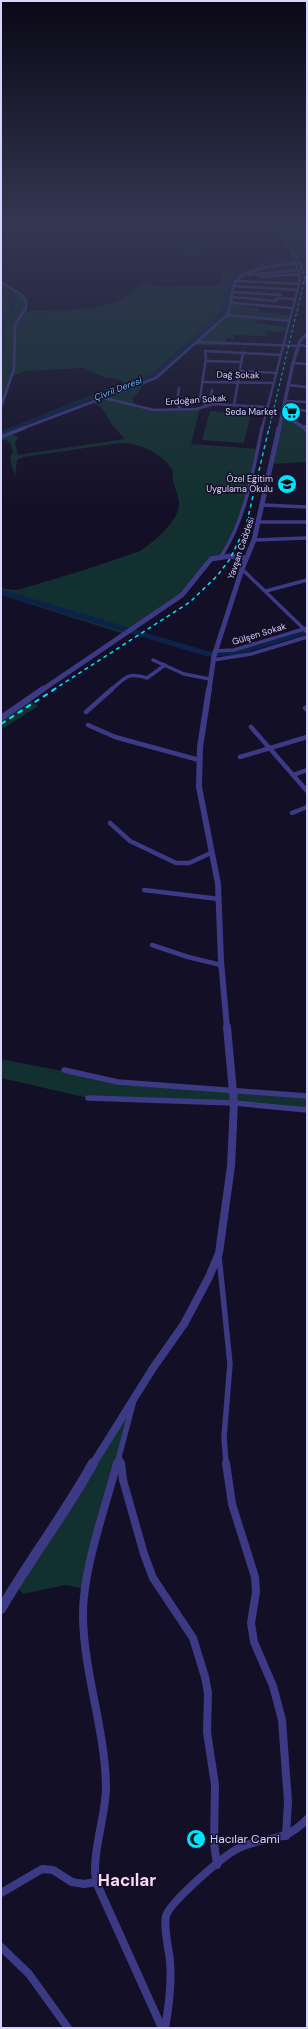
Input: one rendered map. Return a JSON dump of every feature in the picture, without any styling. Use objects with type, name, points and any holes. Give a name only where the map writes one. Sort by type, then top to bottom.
[{"type":"street","points":[[1,407],[14,369],[16,325],[18,322]]},
{"type":"street","points":[[2,436],[158,377],[220,322]]},
{"type":"street","points":[[222,555],[231,541],[248,495],[267,407],[290,322]]},
{"type":"street","points":[[301,338],[307,334]]},
{"type":"street","points":[[301,338],[307,339]]},
{"type":"street","name":"Yavşan Caddesi","points":[[1,1609],[15,1585],[73,1500],[103,1446],[135,1395],[184,1324],[209,1277],[219,1253],[231,1166],[234,1104],[221,965],[219,899],[199,787],[199,760],[202,726],[214,655],[259,522],[293,363],[301,338]]},
{"type":"street","points":[[197,342],[307,346]]},
{"type":"street","points":[[206,406],[200,399],[206,361],[205,353],[207,351],[281,355]]},
{"type":"street","points":[[234,405],[243,352]]},
{"type":"street","points":[[206,361],[242,362]]},
{"type":"street","points":[[293,363],[307,364]]},
{"type":"street","points":[[240,371],[276,373]]},
{"type":"street","name":"Dağ Sokak","points":[[202,382],[274,383]]},
{"type":"street","points":[[288,385],[307,387]]},
{"type":"street","points":[[179,388],[177,402],[180,409]]},
{"type":"street","points":[[210,405],[212,390]]},
{"type":"street","name":"Erdoğan Sokak","points":[[104,398],[144,408],[180,409],[200,408],[210,405],[267,407]]},
{"type":"street","points":[[285,401],[307,402]]},
{"type":"street","points":[[284,407],[307,411]]},
{"type":"street","points":[[283,414],[307,430]]},
{"type":"street","points":[[263,505],[307,507]]},
{"type":"street","points":[[259,522],[307,522]]},
{"type":"street","points":[[254,540],[307,538]]},
{"type":"street","points":[[1,718],[182,595],[195,582],[206,562],[213,557],[222,555],[246,558]]},
{"type":"street","points":[[242,569],[306,630]]},
{"type":"street","points":[[266,591],[307,580]]},
{"type":"street","name":"Gülşen Sokak","points":[[214,655],[306,630]]},
{"type":"street","points":[[214,655],[251,654],[307,637]]},
{"type":"street","points":[[153,660],[184,674],[210,679]]},
{"type":"street","points":[[86,712],[99,703],[127,676],[135,674],[147,678],[165,665]]},
{"type":"street","points":[[88,725],[115,737],[199,760]]},
{"type":"street","points":[[251,727],[307,791]]},
{"type":"street","points":[[240,757],[307,737]]},
{"type":"street","points":[[293,775],[307,770]]},
{"type":"street","points":[[292,813],[307,807]]},
{"type":"street","points":[[110,823],[130,841],[176,863],[189,862],[211,852]]},
{"type":"street","points":[[144,890],[219,899]]},
{"type":"street","points":[[152,945],[188,957],[221,965]]},
{"type":"street","points":[[64,1070],[118,1082],[307,1096]]},
{"type":"street","points":[[88,1098],[234,1104],[307,1110]]},
{"type":"street","points":[[219,1253],[230,1364],[224,1432],[226,1469],[232,1504],[255,1577],[256,1592],[251,1623],[254,1642],[273,1686],[282,1720],[288,1802],[286,1836]]},
{"type":"street","points":[[135,1395],[92,1559],[83,1614],[87,1662],[98,1722],[106,1787],[105,1802],[94,1856],[96,1882],[163,2028]]},
{"type":"street","points":[[120,1456],[123,1480],[146,1560],[153,1578],[184,1622],[193,1638],[205,1678],[208,1693],[207,1732],[215,1785],[214,1843],[217,1865]]},
{"type":"street","points":[[163,2028],[171,1996],[172,1977],[166,1925],[167,1913],[178,1900],[229,1854],[237,1849],[271,1842],[286,1836],[302,1826],[307,1819]]},
{"type":"street","points":[[1,1893],[42,1869],[53,1870],[72,1882],[84,1884],[96,1882]]},
{"type":"street","points":[[1,1947],[12,1954],[34,1981],[68,2028]]},
{"type":"green space","points":[[6,322],[210,322],[151,374],[1,431],[125,382],[115,378],[106,378],[84,368],[26,371],[12,376],[1,407],[1,365],[3,359],[1,358],[3,357],[1,353],[6,343],[4,342],[6,341],[4,330],[6,327]]},
{"type":"green space","points":[[216,322],[257,322],[256,323],[289,327],[287,332],[266,331],[265,336],[234,335],[234,339],[226,338],[225,346],[194,345],[162,374],[143,385],[137,395],[132,398],[134,404],[148,409],[200,408],[191,444],[258,449],[248,495],[222,555],[216,556],[192,586],[124,634],[1,595],[1,588],[14,590],[21,589],[140,551],[152,543],[171,524],[178,510],[179,503],[178,495],[173,482],[172,469],[162,458],[149,450],[127,443],[120,443],[23,457],[17,460],[15,477],[10,458],[13,451],[10,443],[6,440],[1,440],[1,435],[154,377]],"holes":[[[93,402],[103,409],[112,425],[125,439],[18,455],[15,442],[19,438],[11,433]]]},
{"type":"green space","points":[[210,411],[251,414],[244,443],[202,440]]},
{"type":"green space","points":[[283,414],[307,430],[307,462],[272,464]]},
{"type":"green space","points":[[29,700],[38,706],[1,730],[1,718]]},
{"type":"green space","points":[[1,1059],[103,1079],[307,1096],[307,1110],[259,1105],[88,1098],[1,1078]]},
{"type":"green space","points":[[135,1395],[86,1589],[65,1585],[23,1594],[15,1585]]},
{"type":"water","points":[[1,322],[8,322],[4,330],[6,341],[4,342],[6,344],[2,353],[3,356],[1,358]]},
{"type":"water","name":"Çivril Deresi","points":[[210,322],[216,322],[157,376],[1,435],[1,431],[151,374]]},
{"type":"waterway","points":[[1,592],[208,654],[236,653],[307,632]]},
{"type":"railway","points":[[269,429],[294,322]]},
{"type":"railway","points":[[53,690],[190,602],[217,576],[230,559],[246,526],[269,428]]},
{"type":"railway","points":[[1,724],[55,689]]},
{"type":"place","name":"Seda Market","points":[[291,412]]},
{"type":"place","name":"Özel Eğitim Uygulama Okulu","points":[[287,484]]},
{"type":"place","name":"Hacılar Cami","points":[[196,1839]]},
{"type":"district","name":"Hacılar","points":[[127,1880]]}]
